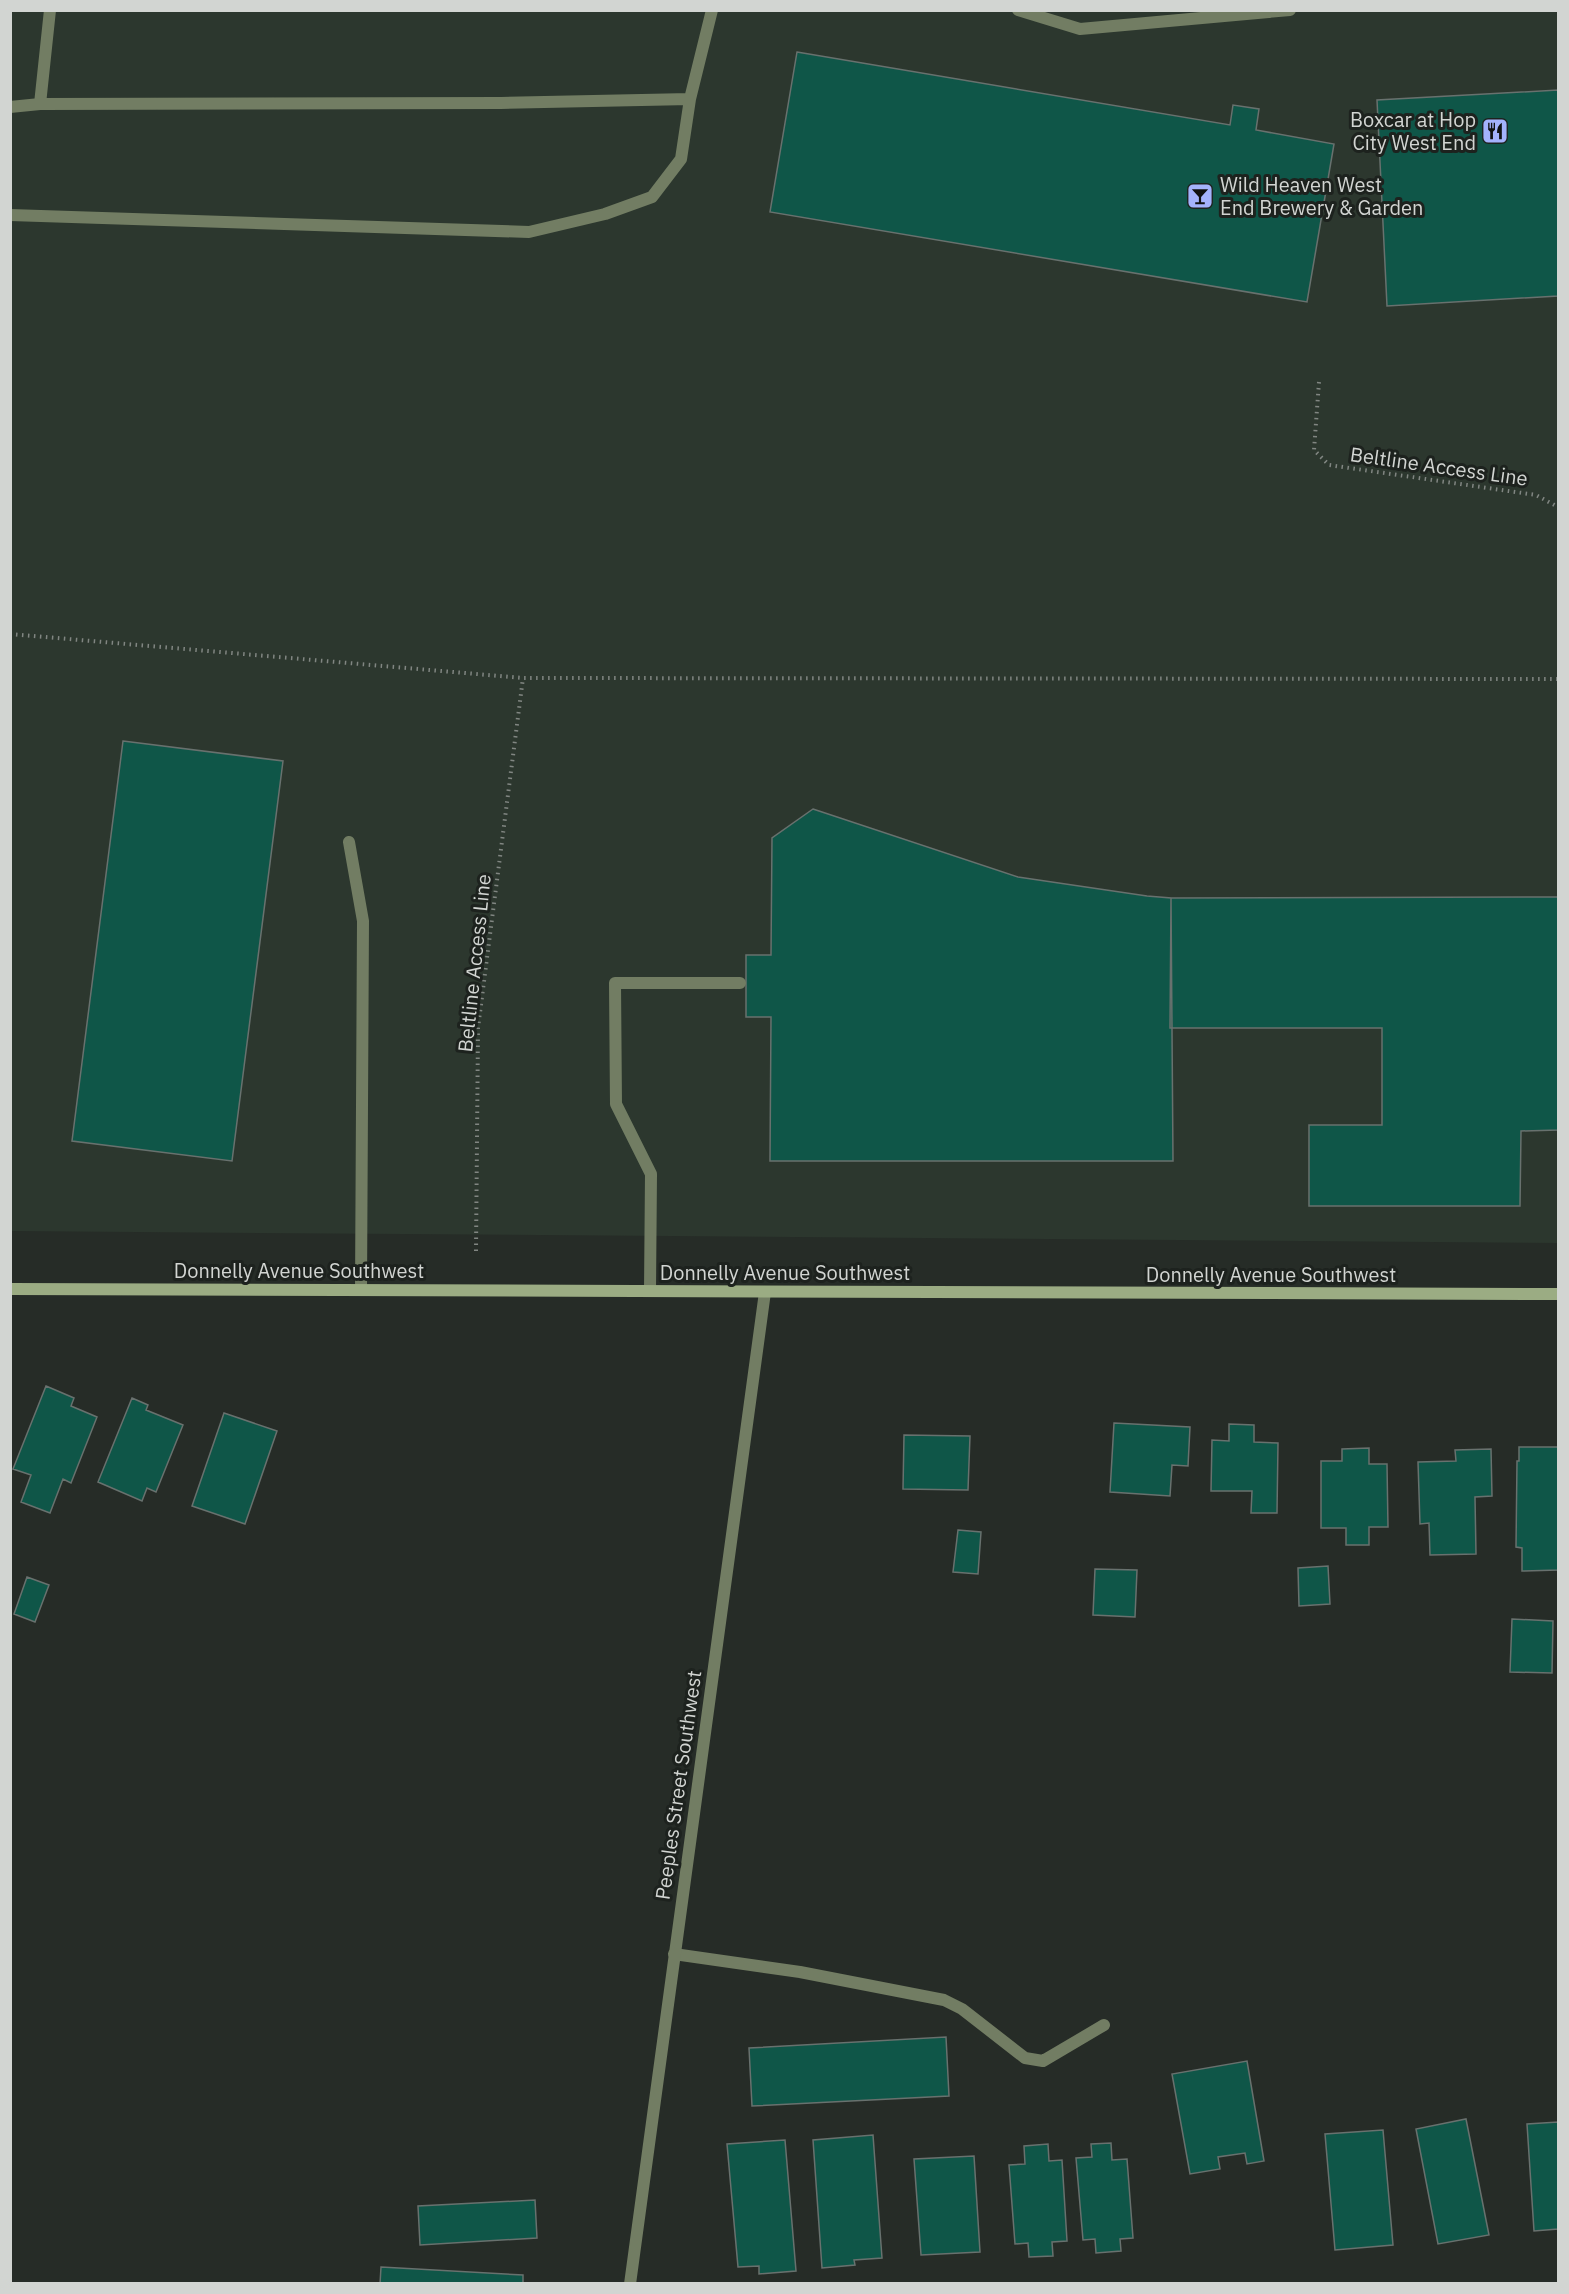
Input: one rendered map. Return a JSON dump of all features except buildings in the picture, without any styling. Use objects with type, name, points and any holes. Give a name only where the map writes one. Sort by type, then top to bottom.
[{"type":"street","points":[[40,104],[50,10]]},
{"type":"street","points":[[10,215],[529,232],[605,214],[652,197],[681,159],[690,99],[712,10]]},
{"type":"street","points":[[1018,10],[1080,29],[1290,10]]},
{"type":"street","points":[[10,107],[40,104],[501,104],[690,99]]},
{"type":"street","points":[[349,842],[363,921],[361,1290]]},
{"type":"street","points":[[650,1291],[651,1174],[616,1104],[615,983],[740,983]]},
{"type":"street","name":"Donnelly Avenue Southwest","points":[[10,1289],[1558,1294]]},
{"type":"street","name":"Peeples Street Southwest","points":[[630,2283],[765,1292]]},
{"type":"street","points":[[674,1954],[800,1972],[944,2000],[962,2009],[1025,2058],[1042,2061],[1104,2025]]},
{"type":"path","name":"Beltline Access Line","points":[[1319,382],[1314,450],[1329,465],[1536,495],[1558,507]]},
{"type":"path","points":[[10,634],[523,678],[1558,679]]},
{"type":"path","name":"Beltline Access Line","points":[[476,1251],[478,1028],[523,678]]},
{"type":"shaded area","points":[[11,11],[1558,11],[1558,1243],[11,1231]]},
{"type":"place","name":"Boxcar at Hop City West End","points":[[1495,131]]},
{"type":"place","name":"Wild Heaven West End Brewery & Garden","points":[[1200,196]]}]
